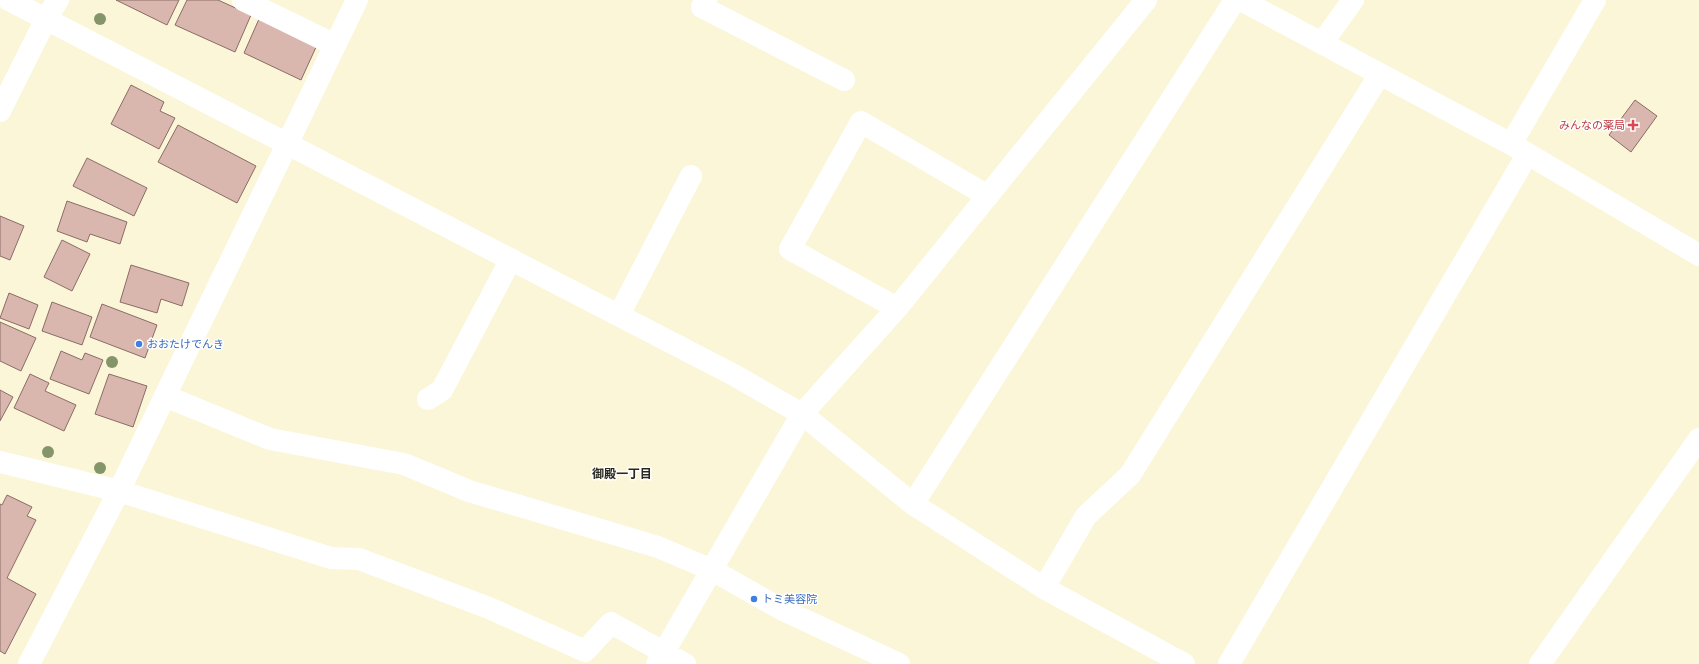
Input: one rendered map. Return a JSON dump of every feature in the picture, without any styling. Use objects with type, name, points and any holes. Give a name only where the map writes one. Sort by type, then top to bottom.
[{"type":"street","points":[[9,0],[734,375],[802,414],[913,504],[1044,588],[1184,664]]},
{"type":"street","points":[[0,111],[46,19],[58,0]]},
{"type":"street","points":[[243,0],[335,45]]},
{"type":"street","points":[[29,664],[165,396],[357,0]]},
{"type":"street","points":[[706,0],[702,7],[844,80]]},
{"type":"street","points":[[661,658],[802,414],[897,308],[1146,0]]},
{"type":"street","points":[[913,504],[1235,0]]},
{"type":"street","points":[[1242,0],[1519,149],[1699,255]]},
{"type":"street","points":[[1322,43],[1353,0]]},
{"type":"street","points":[[1229,664],[1519,149],[1595,0]]},
{"type":"street","points":[[1044,588],[1086,516],[1130,475],[1380,74]]},
{"type":"street","points":[[897,308],[790,249],[861,122],[988,196]]},
{"type":"street","points":[[619,315],[692,176]]},
{"type":"street","points":[[428,399],[442,390],[511,259]]},
{"type":"street","points":[[165,396],[270,439],[404,464],[469,491],[658,547],[712,570],[781,609],[899,664]]},
{"type":"street","points":[[1540,664],[1699,439]]},
{"type":"street","points":[[0,462],[118,491],[331,558],[359,559],[489,608],[585,651],[611,623],[661,658],[685,664]]},
{"type":"building","points":[[116,0],[179,0],[167,25]]},
{"type":"building","points":[[187,0],[218,0],[251,15],[235,52],[175,25]]},
{"type":"building","points":[[259,19],[317,45],[301,80],[244,53]]},
{"type":"building","points":[[131,85],[164,102],[160,111],[175,118],[159,149],[111,124]]},
{"type":"building","name":"みんなの薬局","points":[[1635,100],[1657,116],[1631,152],[1609,135]]},
{"type":"building","points":[[178,125],[256,166],[237,203],[158,162]]},
{"type":"building","points":[[87,158],[147,188],[134,216],[73,186]]},
{"type":"building","points":[[67,201],[127,222],[120,244],[90,234],[87,242],[57,231]]},
{"type":"building","points":[[0,216],[24,226],[10,260],[0,256]]},
{"type":"building","points":[[62,240],[90,254],[72,291],[44,277]]},
{"type":"building","points":[[131,265],[189,283],[182,306],[161,299],[157,313],[120,302]]},
{"type":"building","points":[[9,293],[38,305],[29,329],[0,318]]},
{"type":"building","points":[[52,302],[92,317],[82,345],[42,331]]},
{"type":"building","points":[[102,304],[157,325],[145,358],[90,337]]},
{"type":"building","points":[[0,322],[36,338],[21,371],[0,361]]},
{"type":"building","points":[[61,351],[82,360],[85,353],[103,360],[89,394],[50,379]]},
{"type":"building","points":[[30,374],[49,383],[45,391],[76,405],[64,431],[14,408]]},
{"type":"building","points":[[109,374],[147,386],[133,427],[95,414]]},
{"type":"building","points":[[0,390],[13,397],[0,421]]},
{"type":"building","points":[[7,495],[32,507],[27,516],[36,520],[7,578],[36,594],[5,654],[0,651],[0,504],[2,505]]},
{"type":"place","name":"みんなの薬局","points":[[1633,125]]},
{"type":"place","name":"おおたけでんき","points":[[139,344]]},
{"type":"place","name":"トミ美容院","points":[[754,599]]},
{"type":"district","name":"御殿一丁目","points":[[622,474]]}]
